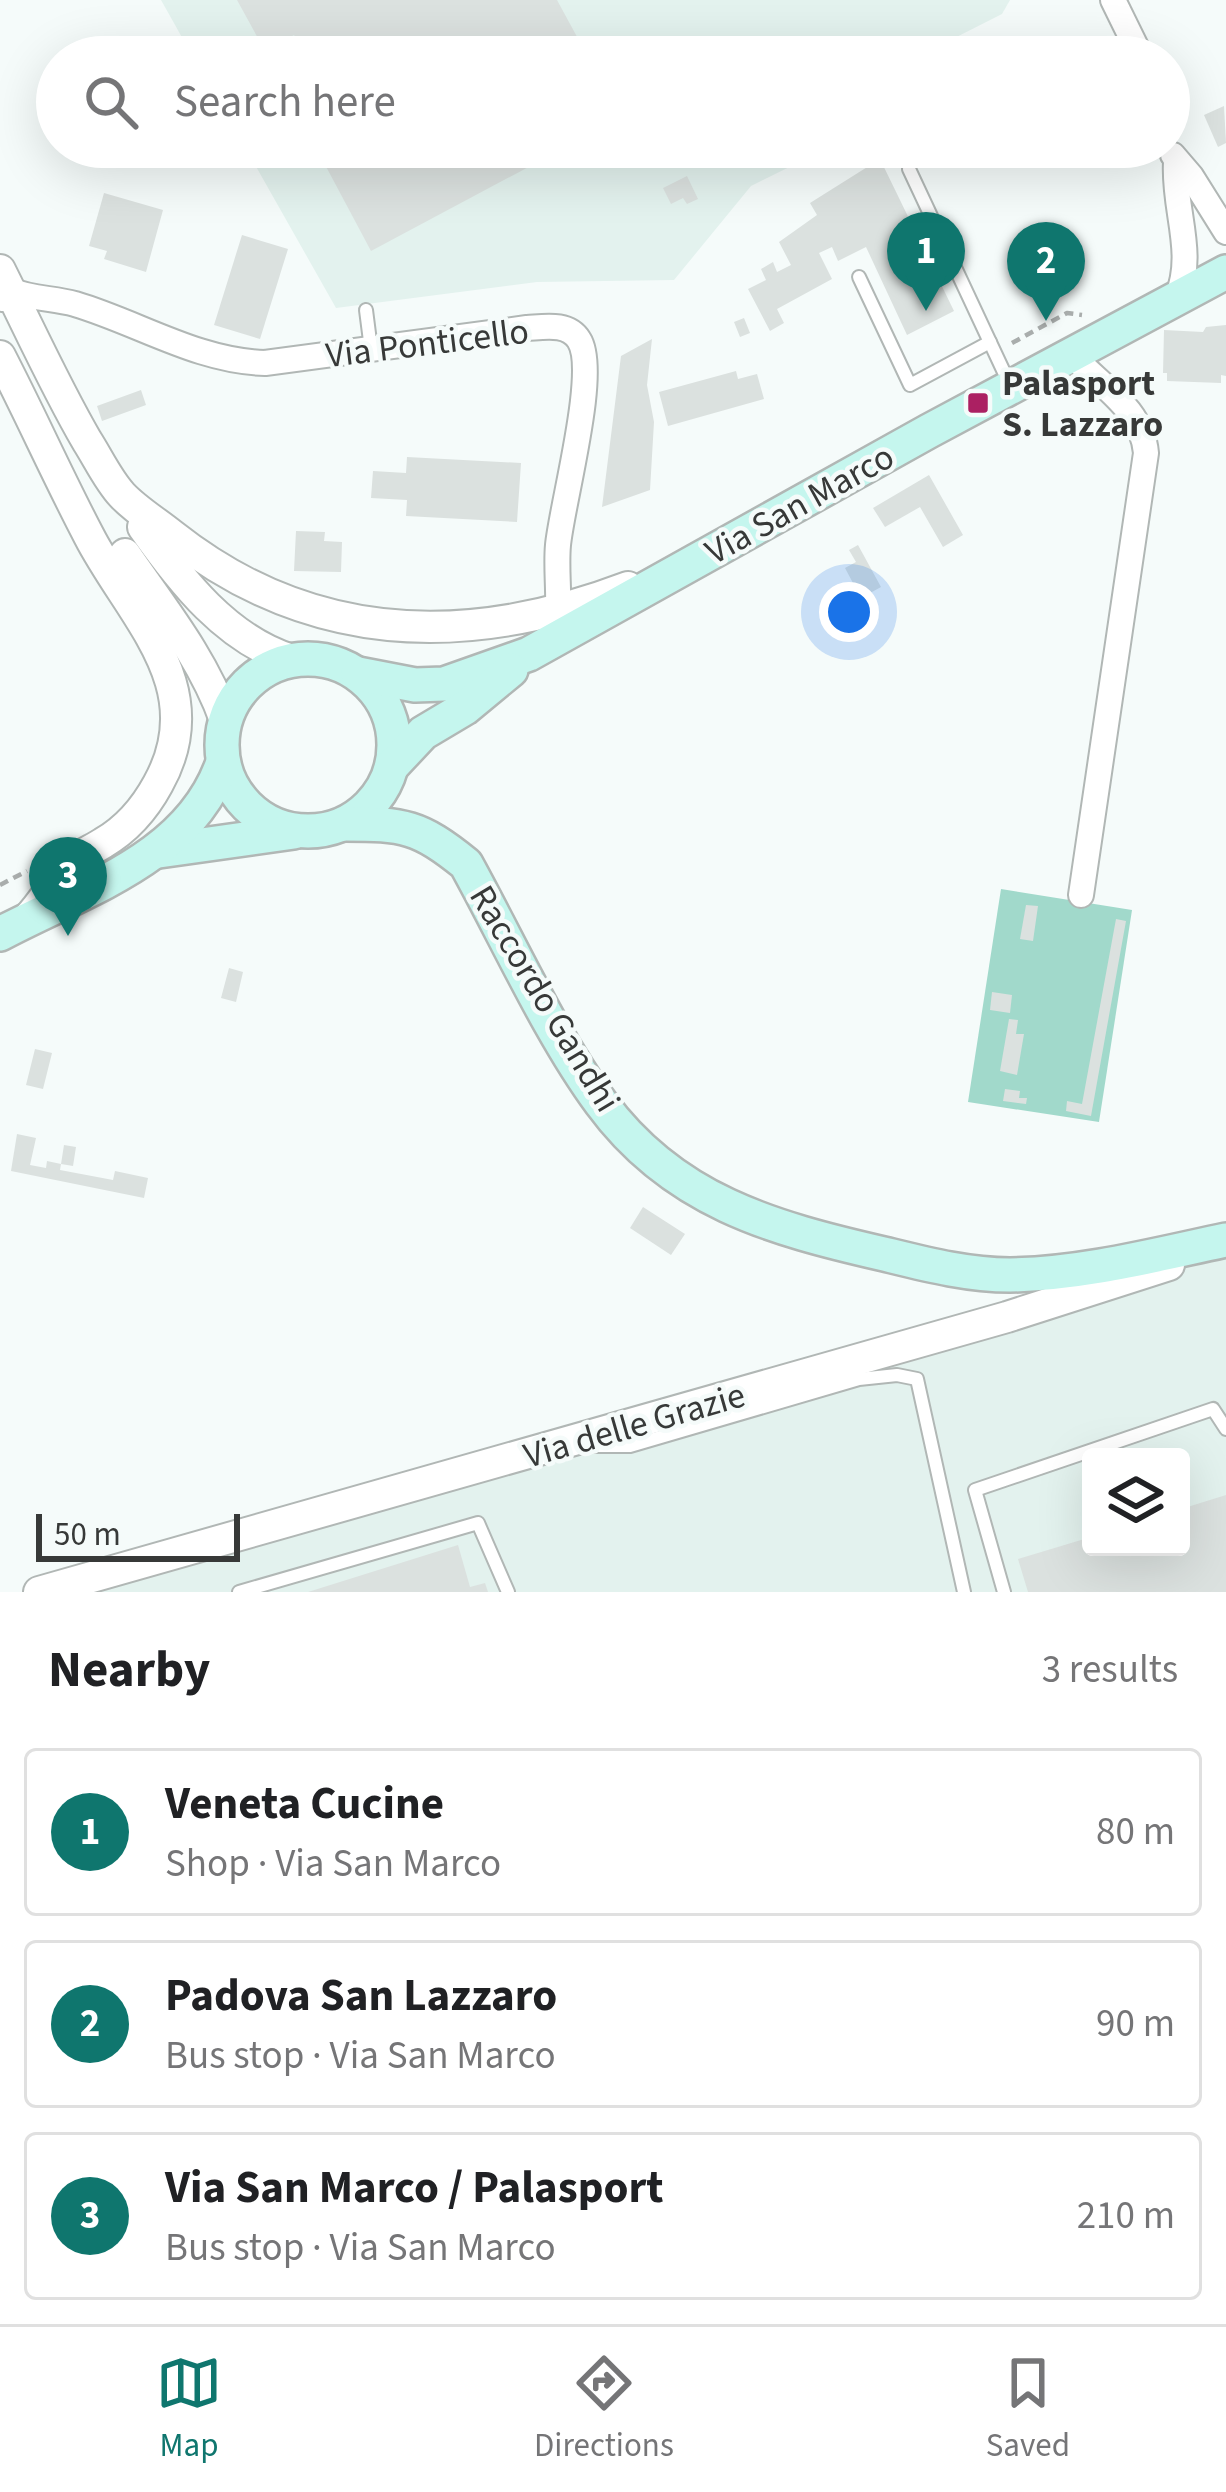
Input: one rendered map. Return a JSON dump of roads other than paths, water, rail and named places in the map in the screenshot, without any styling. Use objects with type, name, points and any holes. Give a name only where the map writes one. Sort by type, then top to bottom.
[{"type":"main road","name":"Via San Marco","points":[[358,674],[415,686],[444,683],[529,654],[1226,272]]},
{"type":"main road","name":"Via San Marco","points":[[392,766],[423,733],[465,708],[529,654]]},
{"type":"main road","points":[[13,927],[160,851],[216,783],[223,762],[225,720],[250,681],[269,668],[315,659],[358,674],[381,700],[394,732],[392,766],[374,801],[344,824],[160,851]]},
{"type":"main road","points":[[223,762],[238,796],[264,820],[299,831]]},
{"type":"main road","name":"Raccordo Gandhi","points":[[344,824],[395,824],[432,836],[466,864],[601,1102],[638,1145],[686,1186],[715,1203],[812,1238],[952,1270],[1008,1275],[1127,1262],[1226,1243]]},
{"type":"street","points":[[1113,0],[1131,36]]},
{"type":"street","points":[[1173,168],[1186,236],[1187,274],[1177,298]]},
{"type":"street","points":[[1184,168],[1226,232]]},
{"type":"street","points":[[3,288],[63,400],[156,544],[211,610],[249,641],[292,660]]},
{"type":"street","name":"Via Ponticello","points":[[3,288],[26,297],[74,304],[239,362],[266,363],[527,328],[564,328],[578,338],[584,356],[582,408],[557,546],[558,610]]},
{"type":"street","points":[[1071,355],[1133,413],[1144,430],[1147,453],[1081,895]]},
{"type":"street","points":[[0,356],[90,538],[160,648],[171,680],[174,733],[169,759],[145,804],[126,827],[66,868],[48,898],[13,927]]},
{"type":"street","points":[[62,474],[102,522],[195,654],[225,720]]},
{"type":"street","points":[[121,494],[197,555],[259,589],[327,615],[382,625],[512,622],[685,566]]},
{"type":"street","name":"Via delle Grazie","points":[[39,1592],[1007,1317],[1226,1243]]},
{"type":"lane","points":[[909,169],[1011,386]]},
{"type":"lane","points":[[859,277],[910,385],[990,342]]},
{"type":"lane","points":[[367,310],[371,350]]},
{"type":"lane","points":[[557,1446],[630,1446],[859,1378],[917,1378],[964,1592]]},
{"type":"lane","points":[[1004,1592],[975,1490],[1213,1409],[1226,1429]]},
{"type":"lane","points":[[239,1592],[478,1522],[508,1592]]},
{"type":"place","name":"Veneta Cucine","points":[[926,311]]},
{"type":"place","name":"Padova San Lazzaro","points":[[1046,321]]},
{"type":"place","name":"Palasport S. Lazzaro","points":[[978,403]]},
{"type":"place","name":"Via San Marco / Palasport","points":[[68,936]]}]
